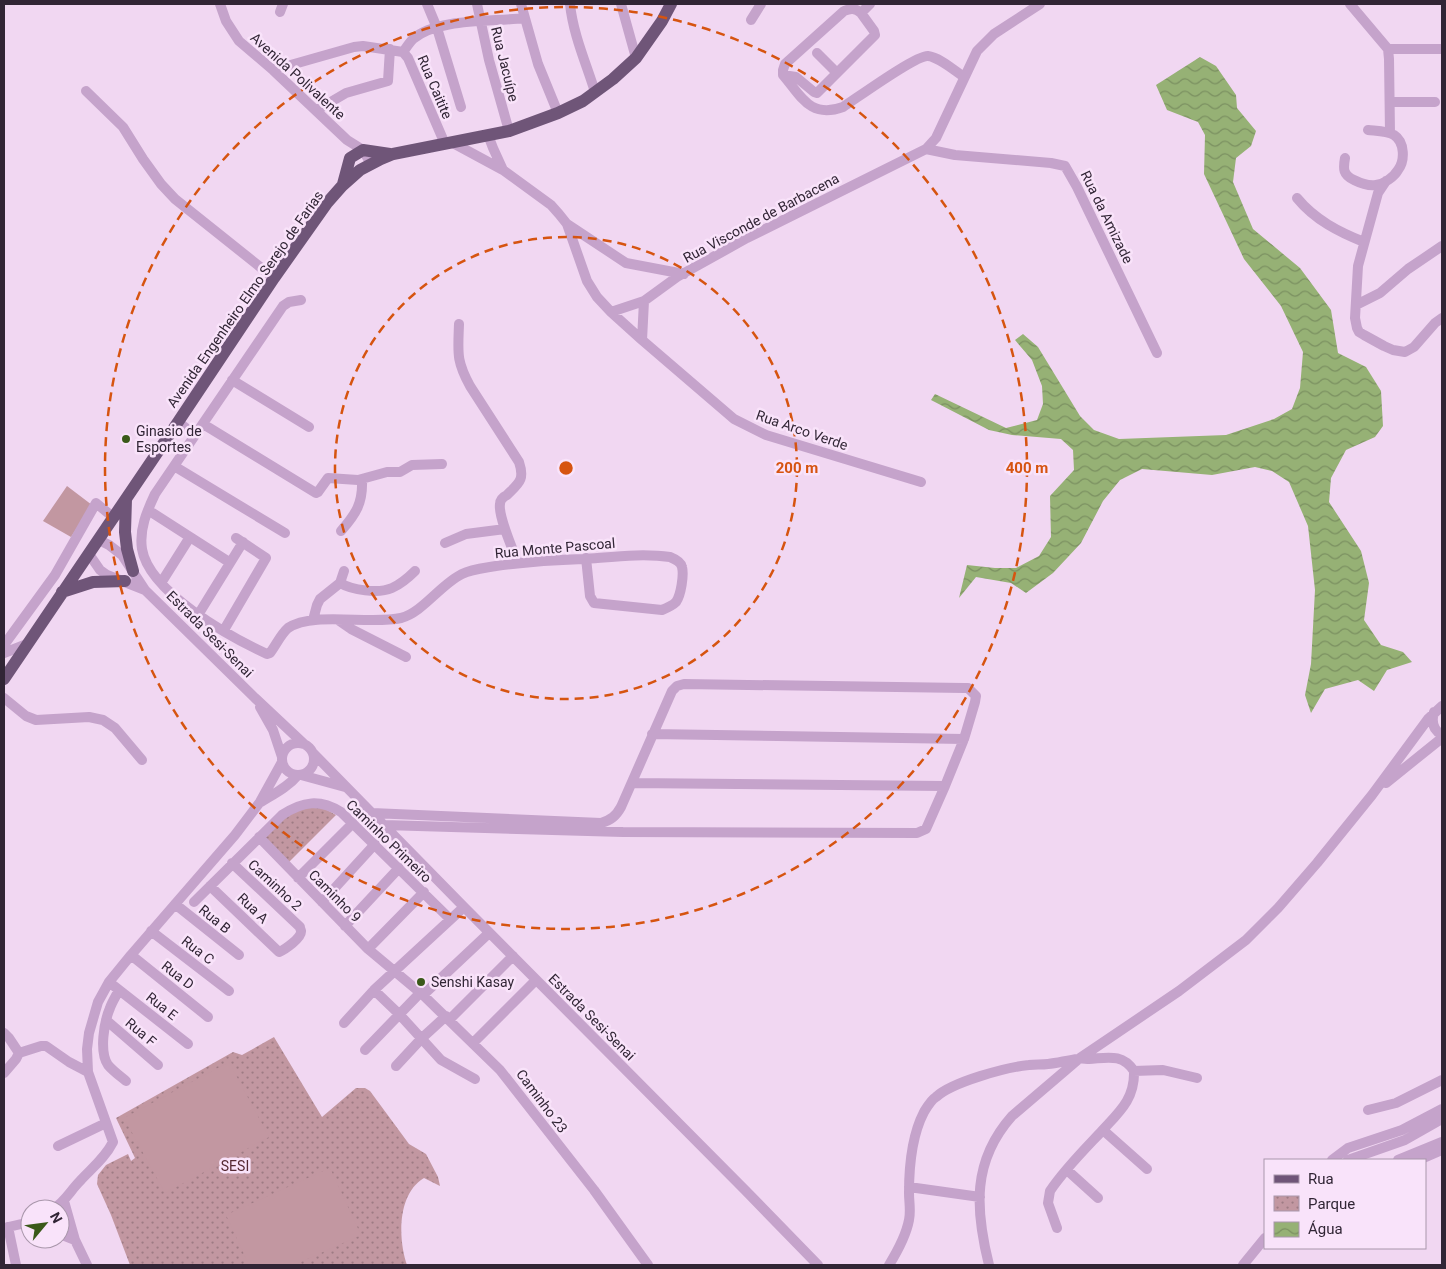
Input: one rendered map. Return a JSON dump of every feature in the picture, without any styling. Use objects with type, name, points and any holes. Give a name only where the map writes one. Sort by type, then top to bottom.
[{"type":"main road","name":"Avenida Engenheiro Elmo Serejo de Farias","points":[[5,675],[114,518],[274,278],[327,203],[342,186],[366,167],[393,154],[508,131],[558,113],[583,101],[613,79],[636,58],[662,21],[671,4]]},
{"type":"main road","points":[[342,186],[350,158],[364,150],[393,154]]},
{"type":"main road","points":[[62,592],[93,582],[129,576],[125,532],[126,499]]},
{"type":"street","name":"Avenida Polivalente","points":[[220,4],[226,21],[238,41],[273,70],[347,140],[364,150]]},
{"type":"street","points":[[428,4],[460,106]]},
{"type":"street","name":"Rua Jacuípe","points":[[477,4],[489,60],[508,131]]},
{"type":"street","points":[[521,4],[541,72],[558,113]]},
{"type":"street","points":[[570,4],[578,40],[595,92]]},
{"type":"street","points":[[621,4],[636,58]]},
{"type":"street","points":[[751,20],[761,4]]},
{"type":"street","points":[[861,13],[870,4]]},
{"type":"street","points":[[926,149],[936,138],[977,51],[994,34],[1040,4]]},
{"type":"street","points":[[1350,4],[1388,49],[1390,133]]},
{"type":"street","points":[[783,75],[796,77],[814,92],[817,92],[875,35],[861,13],[848,9],[788,60],[783,70],[783,75],[808,105],[819,110],[843,107],[909,63],[923,56],[932,56],[938,59],[964,78]]},
{"type":"street","name":"Rua Caitite","points":[[449,143],[408,58],[403,52],[412,40],[424,32],[437,28],[481,20],[500,21],[524,18]]},
{"type":"street","points":[[273,70],[354,47],[363,46],[403,52]]},
{"type":"street","points":[[317,110],[343,94],[388,81],[390,49]]},
{"type":"street","points":[[1388,49],[1442,49]]},
{"type":"street","points":[[817,52],[836,74]]},
{"type":"street","points":[[86,91],[123,127],[142,159],[175,199],[274,278]]},
{"type":"street","points":[[1390,102],[1435,102]]},
{"type":"street","points":[[1368,130],[1390,133],[1396,136],[1400,142],[1403,154],[1399,170],[1386,181],[1378,193],[1358,266],[1356,324],[1359,332],[1393,350],[1405,352],[1414,347],[1434,323],[1442,318]]},
{"type":"street","points":[[488,135],[503,170]]},
{"type":"street","points":[[347,140],[350,158],[366,167]]},
{"type":"street","points":[[449,143],[503,170],[549,204],[567,224],[629,264],[684,274]]},
{"type":"street","name":"Rua Visconde de Barbacena","points":[[611,312],[644,301],[684,274],[756,234],[926,149]]},
{"type":"street","name":"Rua da Amizade","points":[[926,149],[955,155],[1051,163],[1065,166],[1078,187],[1157,353]]},
{"type":"street","points":[[364,150],[366,167]]},
{"type":"street","points":[[1344,158],[1344,173],[1352,180],[1367,185],[1376,185],[1386,181]]},
{"type":"street","points":[[1298,198],[1307,209],[1323,222],[1343,234],[1364,242]]},
{"type":"street","name":"Rua Arco Verde","points":[[567,224],[587,281],[597,297],[642,340],[734,419],[766,434],[920,482]]},
{"type":"street","points":[[1356,305],[1380,293],[1442,246]]},
{"type":"street","name":"Rua Monte Pascoal","points":[[301,300],[289,302],[283,306],[155,494],[148,510],[142,527],[141,546],[146,563],[161,583],[175,597],[198,615],[269,654],[287,629],[300,623],[313,620],[382,620],[405,616],[413,612],[463,573],[518,563],[586,558],[628,556],[668,556],[676,560],[682,567],[681,588],[676,602],[667,608],[656,610],[594,603],[590,596],[586,558]]},
{"type":"street","points":[[642,340],[644,301]]},
{"type":"street","points":[[459,324],[458,354],[463,374],[519,462],[522,470],[522,478],[519,483],[501,500],[499,505],[518,563]]},
{"type":"street","points":[[232,380],[309,427]]},
{"type":"street","points":[[178,422],[195,435]]},
{"type":"street","points":[[202,424],[316,493],[328,478],[362,480],[387,472],[400,472],[412,465],[442,464]]},
{"type":"street","points":[[174,466],[285,533]]},
{"type":"street","points":[[341,531],[350,521],[360,504],[363,494],[362,480]]},
{"type":"street","points":[[4,645],[55,575],[96,503],[114,518]]},
{"type":"street","points":[[148,510],[230,562]]},
{"type":"street","points":[[445,543],[466,534],[505,528]]},
{"type":"street","points":[[161,583],[190,537]]},
{"type":"street","name":"Estrada Sesi-Senai","points":[[99,540],[122,555],[129,576],[304,744]]},
{"type":"street","points":[[198,615],[230,562],[239,540],[266,558],[224,630]]},
{"type":"street","name":"Estrada Sesi-Senai","points":[[88,554],[100,570],[107,575],[129,576]]},
{"type":"street","points":[[313,620],[320,599],[340,583],[344,571]]},
{"type":"street","points":[[340,583],[346,587],[359,590],[387,590],[402,582],[415,571]]},
{"type":"street","points":[[338,620],[351,629],[406,656]]},
{"type":"street","points":[[4,653],[27,644]]},
{"type":"street","points":[[372,813],[601,823],[618,814],[674,688],[684,684],[968,688],[976,696],[964,739],[946,786],[926,829],[917,833],[612,832],[384,825]]},
{"type":"street","points":[[4,698],[26,716],[36,720],[89,717],[103,720],[115,728],[142,760]]},
{"type":"street","name":"Estrada Sesi-Senai","points":[[255,698],[273,730],[282,760]]},
{"type":"street","points":[[1372,795],[1442,737],[1433,724],[1432,719],[1438,709]]},
{"type":"street","points":[[989,1265],[982,1237],[980,1185],[989,1150],[1003,1126],[1012,1116],[1080,1058],[1179,991],[1246,940],[1291,893],[1372,795],[1428,719],[1438,709]]},
{"type":"street","points":[[652,734],[964,739]]},
{"type":"street","points":[[66,1199],[73,1188],[100,1162],[113,1142],[88,1072],[87,1049],[89,1033],[98,1002],[109,982],[235,835],[260,802],[282,760],[283,752],[290,745],[299,743],[307,746],[314,757],[309,770],[260,802]]},
{"type":"street","name":"Estrada Sesi-Senai","points":[[313,753],[818,1265]]},
{"type":"street","points":[[282,760],[286,770],[299,775]]},
{"type":"street","name":"Estrada Sesi-Senai","points":[[299,775],[346,788]]},
{"type":"street","points":[[632,783],[946,786]]},
{"type":"street","name":"Caminho Primeiro","points":[[234,862],[282,815],[293,808],[307,804],[333,806],[354,823],[450,919]]},
{"type":"street","points":[[612,832],[613,818]]},
{"type":"street","points":[[298,878],[354,823]]},
{"type":"street","points":[[402,843],[408,826]]},
{"type":"street","points":[[194,902],[234,862],[235,835]]},
{"type":"street","name":"Caminho 9","points":[[259,837],[345,926],[394,972]]},
{"type":"street","points":[[322,902],[375,844]]},
{"type":"street","name":"Caminho 2","points":[[234,862],[300,927],[301,935],[298,938],[280,952],[276,950]]},
{"type":"street","points":[[345,926],[399,868]]},
{"type":"street","name":"Rua A","points":[[210,886],[276,950]]},
{"type":"street","points":[[368,949],[424,892]]},
{"type":"street","name":"Rua B","points":[[175,904],[239,955]]},
{"type":"street","points":[[344,1023],[374,990],[464,907]]},
{"type":"street","name":"Rua C","points":[[151,931],[229,992]]},
{"type":"street","points":[[365,1050],[399,1014],[490,933]]},
{"type":"street","name":"Rua D","points":[[131,955],[208,1017]]},
{"type":"street","points":[[396,1066],[422,1038],[448,1018],[513,956]]},
{"type":"street","name":"Caminho 23","points":[[394,972],[448,1018],[500,1070],[610,1212],[648,1265]]},
{"type":"street","points":[[473,1043],[536,980]]},
{"type":"street","name":"Rua E","points":[[109,982],[188,1044]]},
{"type":"street","points":[[119,990],[106,1020],[104,1039],[105,1059],[110,1068],[126,1081]]},
{"type":"street","points":[[374,990],[441,1060],[475,1080]]},
{"type":"street","name":"Rua F","points":[[106,1020],[158,1065]]},
{"type":"street","points":[[4,1033],[19,1053]]},
{"type":"street","points":[[4,1073],[19,1053],[41,1046],[46,1046],[88,1072]]},
{"type":"street","points":[[889,1265],[909,1222],[909,1187],[912,1154],[917,1129],[924,1111],[936,1096],[983,1075],[1010,1068],[1080,1058],[1117,1058],[1130,1066],[1134,1071],[1133,1088],[1127,1102],[1118,1115],[1054,1184],[1050,1191],[1048,1203],[1056,1228]]},
{"type":"street","points":[[1134,1071],[1163,1070],[1197,1078]]},
{"type":"street","points":[[1368,1110],[1396,1103],[1442,1080]]},
{"type":"street","points":[[1333,1159],[1348,1148],[1402,1130],[1442,1109]]},
{"type":"street","points":[[1351,1159],[1405,1140],[1442,1119]]},
{"type":"street","points":[[58,1146],[106,1123]]},
{"type":"street","points":[[1103,1130],[1147,1169]]},
{"type":"street","points":[[1400,1159],[1442,1142]]},
{"type":"street","points":[[1421,1159],[1442,1150]]},
{"type":"street","points":[[1067,1170],[1098,1198]]},
{"type":"street","points":[[909,1187],[980,1197]]},
{"type":"street","points":[[70,1223],[75,1240],[87,1265]]},
{"type":"street","points":[[15,1265],[6,1227],[20,1225]]},
{"type":"street","points":[[70,1238],[75,1240]]},
{"type":"street","points":[[1243,1265],[1264,1239]]},
{"type":"green space","points":[[67,486],[92,505],[71,537],[43,521]]},
{"type":"green space","points":[[322,807],[336,815],[288,863],[262,837],[293,809]]},
{"type":"green space","name":"SESI","points":[[274,1037],[322,1117],[356,1088],[365,1088],[370,1091],[409,1144],[426,1154],[438,1177],[440,1186],[424,1178],[415,1185],[404,1206],[401,1230],[407,1265],[130,1265],[97,1184],[98,1175],[106,1165],[128,1154],[131,1161],[135,1158],[116,1118],[233,1052],[242,1055]]},
{"type":"green space","points":[[229,1062],[269,1137],[165,1193],[124,1118]]},
{"type":"green space","points":[[330,1168],[361,1235],[294,1265],[249,1265],[226,1215]]},
{"type":"water","points":[[1200,57],[1216,66],[1236,95],[1237,108],[1256,131],[1251,146],[1236,158],[1233,182],[1253,229],[1300,268],[1331,310],[1338,353],[1366,367],[1381,391],[1383,426],[1375,437],[1346,450],[1331,478],[1329,502],[1361,551],[1369,583],[1364,620],[1381,645],[1403,652],[1412,662],[1387,670],[1374,691],[1358,680],[1325,689],[1311,713],[1305,695],[1311,664],[1315,590],[1308,526],[1289,482],[1272,471],[1255,467],[1212,475],[1142,469],[1120,480],[1103,501],[1081,543],[1053,573],[1026,593],[1011,583],[976,577],[959,598],[967,565],[1016,568],[1039,556],[1051,537],[1050,496],[1074,470],[1073,450],[1061,439],[1012,435],[989,430],[931,400],[935,394],[1006,428],[1037,420],[1043,404],[1042,386],[1032,360],[1015,340],[1023,334],[1038,347],[1080,416],[1094,430],[1119,439],[1226,435],[1274,419],[1292,409],[1300,388],[1303,352],[1281,306],[1244,259],[1204,174],[1205,135],[1198,122],[1167,110],[1156,85]]},
{"type":"place","name":"Ginasio de Esportes","points":[[126,439]]},
{"type":"place","name":"Senshi Kasay","points":[[421,982]]}]
